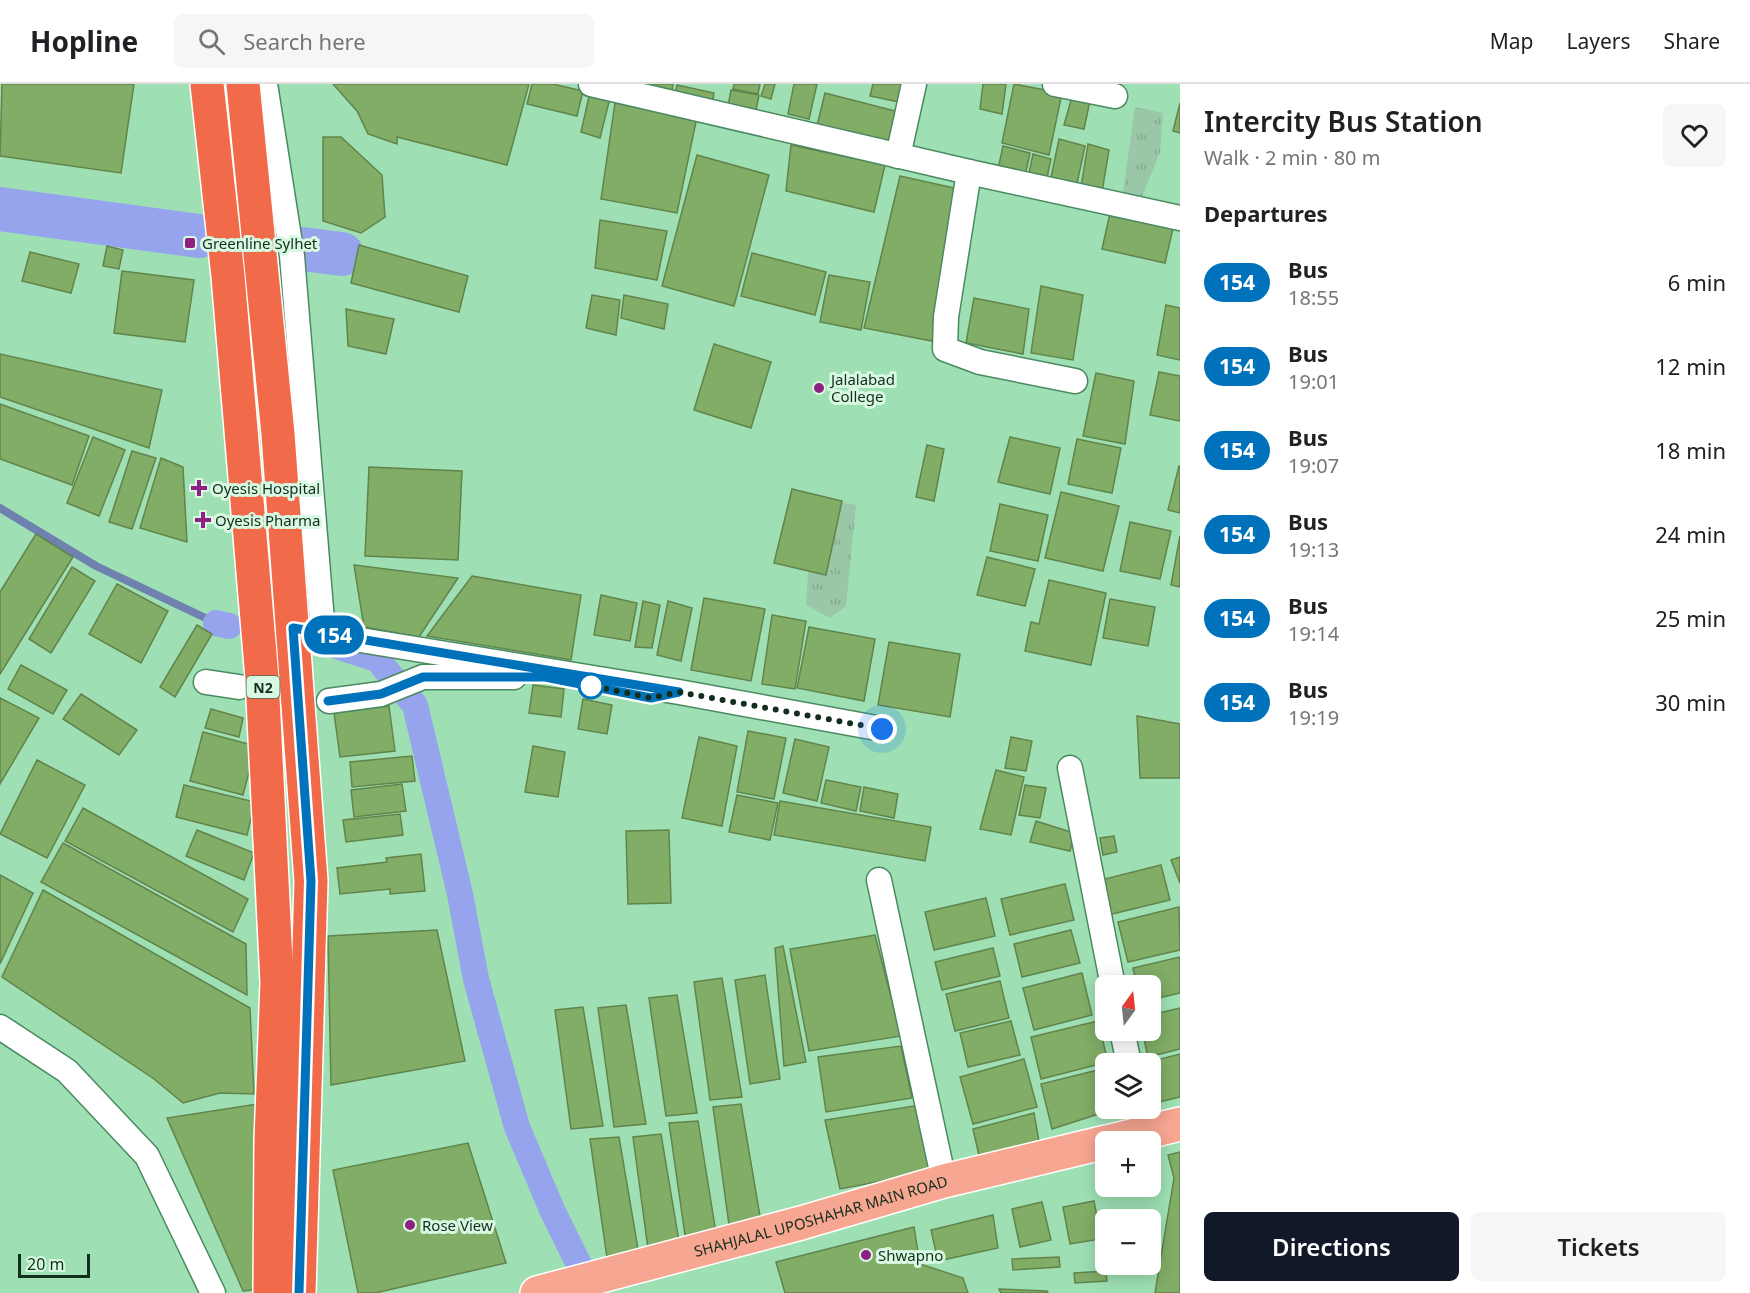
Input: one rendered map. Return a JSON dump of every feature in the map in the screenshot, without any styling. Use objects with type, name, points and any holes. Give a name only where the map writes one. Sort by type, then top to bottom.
[{"type":"highway","name":"N2","points":[[207,84],[227,264],[255,587],[268,780],[277,982],[271,1141],[270,1293]]},
{"type":"highway","name":"N2","points":[[243,84],[278,434],[308,631],[311,881],[299,1293]]},
{"type":"main road","name":"SHAHJALAL UPOSHAHAR MAIN ROAD","points":[[1124,1131],[1140,1121],[1180,1124]]},
{"type":"main road","name":"SHAHJALAL UPOSHAHAR MAIN ROAD","points":[[540,1292],[801,1223],[944,1181],[1095,1145]]},
{"type":"street","points":[[265,84],[292,256],[308,631],[679,692],[882,729]]},
{"type":"street","points":[[591,84],[898,156],[1180,218]]},
{"type":"street","points":[[898,156],[914,84]]},
{"type":"street","points":[[1055,84],[1116,96]]},
{"type":"street","points":[[969,172],[946,317],[945,349],[980,362],[1075,381]]},
{"type":"street","points":[[328,701],[381,694],[423,677],[545,677],[651,698],[679,692]]},
{"type":"street","points":[[206,682],[240,687]]},
{"type":"street","points":[[1070,768],[1111,975]]},
{"type":"street","points":[[879,880],[944,1181]]},
{"type":"street","points":[[0,1027],[67,1071],[147,1156],[213,1293]]},
{"type":"green space","points":[[1135,107],[1163,113],[1160,152],[1142,197],[1123,192]]},
{"type":"green space","points":[[813,497],[856,505],[846,606],[830,618],[806,605]]},
{"type":"building","points":[[2,84],[134,84],[121,173],[0,156]]},
{"type":"building","points":[[333,84],[529,84],[507,165],[397,137],[397,144],[368,134],[357,111]]},
{"type":"building","points":[[532,84],[553,84],[583,91],[577,116],[527,104]]},
{"type":"building","points":[[632,84],[673,84],[671,98]]},
{"type":"building","points":[[734,84],[760,84],[758,94],[733,89]]},
{"type":"building","points":[[765,84],[775,84],[771,99],[761,96]]},
{"type":"building","points":[[794,84],[817,84],[809,119],[788,114]]},
{"type":"building","points":[[873,84],[909,84],[904,103],[870,96]]},
{"type":"building","points":[[983,84],[1006,84],[1002,114],[980,109]]},
{"type":"building","points":[[1014,84],[1062,93],[1049,155],[1002,143]]},
{"type":"building","points":[[677,85],[714,93],[712,106],[674,100]]},
{"type":"building","points":[[731,90],[759,95],[756,111],[728,106]]},
{"type":"building","points":[[590,92],[610,98],[600,138],[581,132]]},
{"type":"building","points":[[825,93],[903,113],[893,149],[816,130]]},
{"type":"building","points":[[1073,93],[1091,96],[1084,129],[1064,125]]},
{"type":"building","points":[[615,103],[697,117],[677,213],[601,199]]},
{"type":"building","points":[[1180,103],[1180,133],[1173,131]]},
{"type":"building","points":[[323,137],[341,137],[382,175],[385,217],[361,233],[323,221]]},
{"type":"building","points":[[1059,139],[1085,146],[1075,193],[1049,187]]},
{"type":"building","points":[[1088,144],[1109,150],[1101,198],[1080,193]]},
{"type":"building","points":[[791,145],[885,165],[874,212],[786,191]]},
{"type":"building","points":[[1003,146],[1030,153],[1024,181],[997,174]]},
{"type":"building","points":[[1033,154],[1051,159],[1045,187],[1027,183]]},
{"type":"building","points":[[697,155],[769,175],[734,306],[662,286]]},
{"type":"building","points":[[900,176],[959,189],[932,341],[864,328]]},
{"type":"building","points":[[1111,209],[1174,224],[1165,263],[1102,249]]},
{"type":"building","points":[[600,220],[667,231],[657,280],[595,268]]},
{"type":"building","points":[[359,245],[468,276],[459,312],[351,283]]},
{"type":"building","points":[[107,246],[123,250],[119,269],[103,266]]},
{"type":"building","points":[[30,252],[79,264],[71,293],[22,281]]},
{"type":"building","points":[[752,253],[826,272],[815,315],[741,296]]},
{"type":"building","points":[[122,271],[194,280],[185,342],[114,333]]},
{"type":"building","points":[[829,275],[870,282],[861,330],[820,322]]},
{"type":"building","points":[[1041,286],[1083,295],[1073,360],[1031,353]]},
{"type":"building","points":[[592,295],[620,300],[616,335],[586,328]]},
{"type":"building","points":[[624,295],[668,304],[664,329],[621,318]]},
{"type":"building","points":[[974,298],[1029,309],[1023,354],[966,343]]},
{"type":"building","points":[[1166,305],[1180,308],[1180,360],[1157,355]]},
{"type":"building","points":[[346,309],[394,319],[386,354],[348,346]]},
{"type":"building","points":[[714,344],[771,362],[751,428],[694,410]]},
{"type":"building","points":[[0,354],[162,390],[149,448],[0,397]]},
{"type":"building","points":[[1159,372],[1180,376],[1180,421],[1150,415]]},
{"type":"building","points":[[1096,373],[1134,381],[1125,444],[1083,436]]},
{"type":"building","points":[[0,404],[89,436],[72,485],[0,459]]},
{"type":"building","points":[[93,437],[125,450],[99,516],[67,503]]},
{"type":"building","points":[[1010,437],[1060,448],[1050,494],[998,482]]},
{"type":"building","points":[[1077,439],[1121,448],[1112,493],[1068,484]]},
{"type":"building","points":[[927,445],[944,449],[934,501],[916,497]]},
{"type":"building","points":[[132,451],[156,458],[132,529],[109,522]]},
{"type":"building","points":[[161,458],[183,467],[187,542],[140,528]]},
{"type":"building","points":[[1180,466],[1180,513],[1168,510]]},
{"type":"building","points":[[369,467],[462,471],[458,560],[365,556]]},
{"type":"building","points":[[792,489],[842,501],[826,575],[774,563]]},
{"type":"building","points":[[1061,492],[1119,506],[1103,571],[1045,558]]},
{"type":"building","points":[[1000,504],[1048,515],[1038,561],[990,551]]},
{"type":"building","points":[[1130,522],[1171,531],[1160,579],[1120,571]]},
{"type":"building","points":[[36,534],[73,557],[0,674],[0,592]]},
{"type":"building","points":[[1180,536],[1180,587],[1171,585]]},
{"type":"building","points":[[987,557],[1035,569],[1025,606],[977,595]]},
{"type":"building","points":[[354,565],[458,578],[419,637],[364,627]]},
{"type":"building","points":[[72,567],[95,581],[51,653],[29,639]]},
{"type":"building","points":[[472,576],[581,595],[571,660],[427,636]]},
{"type":"building","points":[[1049,580],[1106,593],[1091,665],[1025,651],[1031,622],[1039,624]]},
{"type":"building","points":[[117,584],[168,611],[141,663],[89,634]]},
{"type":"building","points":[[601,595],[637,603],[630,641],[594,635]]},
{"type":"building","points":[[704,598],[765,609],[751,681],[691,670]]},
{"type":"building","points":[[1110,599],[1155,607],[1148,646],[1103,638]]},
{"type":"building","points":[[643,601],[660,605],[652,648],[635,647]]},
{"type":"building","points":[[668,601],[692,608],[681,661],[657,655]]},
{"type":"building","points":[[772,615],[806,621],[795,689],[762,684]]},
{"type":"building","points":[[197,625],[212,634],[175,697],[160,687]]},
{"type":"building","points":[[809,627],[875,639],[864,701],[797,688]]},
{"type":"building","points":[[889,642],[960,654],[950,717],[878,705]]},
{"type":"building","points":[[21,665],[67,690],[53,714],[8,689]]},
{"type":"building","points":[[533,685],[564,689],[561,717],[529,713]]},
{"type":"building","points":[[81,694],[137,730],[119,755],[63,719]]},
{"type":"building","points":[[0,698],[39,718],[0,784]]},
{"type":"building","points":[[583,699],[612,705],[607,734],[578,729]]},
{"type":"building","points":[[389,706],[395,751],[340,757],[334,713]]},
{"type":"building","points":[[211,709],[243,718],[239,737],[205,728]]},
{"type":"building","points":[[1137,716],[1180,724],[1180,778],[1140,778]]},
{"type":"building","points":[[748,731],[786,738],[774,799],[737,792]]},
{"type":"building","points":[[203,732],[256,746],[243,795],[190,781]]},
{"type":"building","points":[[699,737],[737,746],[722,826],[682,818]]},
{"type":"building","points":[[1011,737],[1032,741],[1026,771],[1005,768]]},
{"type":"building","points":[[795,739],[829,747],[817,801],[783,793]]},
{"type":"building","points":[[533,746],[565,752],[558,797],[525,792]]},
{"type":"building","points":[[412,756],[415,781],[352,787],[350,762]]},
{"type":"building","points":[[37,760],[85,785],[47,858],[0,834]]},
{"type":"building","points":[[996,770],[1024,777],[1011,835],[980,829]]},
{"type":"building","points":[[826,780],[861,787],[856,811],[821,803]]},
{"type":"building","points":[[402,784],[406,811],[354,817],[351,790]]},
{"type":"building","points":[[184,785],[255,802],[247,835],[176,817]]},
{"type":"building","points":[[1025,785],[1046,788],[1040,818],[1019,815]]},
{"type":"building","points":[[864,787],[898,794],[894,818],[860,811]]},
{"type":"building","points":[[737,795],[778,803],[770,840],[729,832]]},
{"type":"building","points":[[780,801],[931,827],[925,861],[774,835]]},
{"type":"building","points":[[83,808],[248,899],[233,932],[65,841]]},
{"type":"building","points":[[400,814],[403,835],[346,842],[343,820]]},
{"type":"building","points":[[1036,821],[1074,833],[1070,851],[1030,842]]},
{"type":"building","points":[[197,830],[254,853],[244,880],[186,856]]},
{"type":"building","points":[[669,830],[671,903],[628,904],[626,831]]},
{"type":"building","points":[[1114,836],[1117,852],[1103,855],[1100,838]]},
{"type":"building","points":[[63,843],[246,944],[247,995],[41,882]]},
{"type":"building","points":[[421,854],[425,891],[390,894],[390,889],[340,894],[337,868],[387,862],[386,858]]},
{"type":"building","points":[[1180,857],[1180,883],[1171,860]]},
{"type":"building","points":[[1161,865],[1170,900],[1104,916],[1097,881]]},
{"type":"building","points":[[0,875],[33,893],[0,964]]},
{"type":"building","points":[[1065,884],[1074,920],[1010,935],[1001,899]]},
{"type":"building","points":[[43,890],[250,1008],[254,1094],[220,1093],[183,1103],[154,1079],[2,977]]},
{"type":"building","points":[[986,898],[995,936],[934,950],[925,912]]},
{"type":"building","points":[[1179,907],[1180,950],[1128,962],[1118,922]]},
{"type":"building","points":[[437,930],[465,1061],[331,1085],[328,936]]},
{"type":"building","points":[[1071,930],[1080,963],[1022,977],[1014,944]]},
{"type":"building","points":[[875,935],[901,1036],[809,1051],[790,949]]},
{"type":"building","points":[[783,946],[806,1062],[784,1066],[775,948]]},
{"type":"building","points":[[993,948],[1000,976],[942,990],[935,962]]},
{"type":"building","points":[[1180,957],[1180,993],[1161,997],[1161,975],[1135,975],[1133,968]]},
{"type":"building","points":[[1082,973],[1092,1015],[1034,1030],[1023,988]]},
{"type":"building","points":[[765,975],[780,1079],[750,1084],[735,980]]},
{"type":"building","points":[[722,978],[742,1097],[710,1100],[694,982]]},
{"type":"building","points":[[1000,981],[1009,1018],[955,1031],[946,994]]},
{"type":"building","points":[[677,995],[697,1113],[666,1116],[649,998]]},
{"type":"building","points":[[626,1005],[646,1124],[614,1127],[598,1008]]},
{"type":"building","points":[[583,1007],[603,1126],[571,1129],[555,1010]]},
{"type":"building","points":[[1180,1008],[1180,1049],[1161,1054],[1147,1053],[1144,1041],[1161,1041],[1161,1012]]},
{"type":"building","points":[[1011,1021],[1020,1055],[968,1067],[960,1033]]},
{"type":"building","points":[[1095,1022],[1095,1041],[1103,1041],[1106,1053],[1095,1053],[1095,1065],[1041,1079],[1031,1037]]},
{"type":"building","points":[[901,1046],[912,1098],[826,1112],[818,1057]]},
{"type":"building","points":[[1180,1054],[1180,1097],[1161,1102],[1161,1059]]},
{"type":"building","points":[[1024,1059],[1037,1107],[973,1124],[960,1077]]},
{"type":"building","points":[[1095,1071],[1095,1115],[1052,1129],[1041,1084]]},
{"type":"building","points":[[257,1104],[261,1289],[243,1291],[167,1118]]},
{"type":"building","points":[[741,1104],[761,1222],[729,1225],[713,1107]]},
{"type":"building","points":[[920,1105],[934,1171],[840,1189],[825,1120]]},
{"type":"building","points":[[1034,1113],[1040,1147],[980,1160],[973,1129]]},
{"type":"building","points":[[698,1121],[717,1239],[686,1242],[669,1123]]},
{"type":"building","points":[[661,1134],[681,1253],[649,1256],[633,1137]]},
{"type":"building","points":[[619,1137],[639,1255],[607,1258],[590,1139]]},
{"type":"building","points":[[468,1143],[506,1263],[375,1293],[358,1293],[333,1170]]},
{"type":"building","points":[[1180,1152],[1180,1293],[1155,1293],[1158,1275],[1161,1275],[1161,1257],[1174,1178],[1168,1155]]},
{"type":"building","points":[[1094,1201],[1095,1240],[1070,1244],[1063,1207]]},
{"type":"building","points":[[1042,1202],[1051,1240],[1020,1247],[1012,1209]]},
{"type":"building","points":[[993,1215],[998,1248],[938,1261],[931,1230]]},
{"type":"building","points":[[914,1227],[920,1264],[963,1278],[968,1293],[785,1293],[776,1262]]},
{"type":"building","points":[[1059,1257],[1060,1267],[1013,1270],[1012,1259]]},
{"type":"building","points":[[1095,1272],[1095,1275],[1106,1275],[1107,1281],[1075,1283],[1074,1273]]},
{"type":"building","points":[[999,1289],[1047,1291],[1048,1293],[1001,1293]]},
{"type":"waterway","points":[[0,209],[199,236]]},
{"type":"waterway","points":[[302,249],[342,254]]},
{"type":"waterway","points":[[0,508],[96,566],[216,623]]},
{"type":"waterway","points":[[216,623],[229,626]]},
{"type":"waterway","points":[[324,642],[377,659],[415,705],[460,894],[476,979],[517,1127],[553,1212],[593,1293]]},
{"type":"bus line","name":"154","points":[[299,1293],[308,1058],[311,881],[293,628],[679,692],[651,698],[545,677],[423,677],[381,694],[328,701]]},
{"type":"place","name":"Greenline Sylhet","points":[[190,243]]},
{"type":"place","name":"Jalalabad College","points":[[819,388]]},
{"type":"place","name":"Oyesis Hospital","points":[[199,488]]},
{"type":"place","name":"Oyesis Pharma","points":[[203,520]]},
{"type":"place","name":"Rose View","points":[[410,1225]]},
{"type":"place","name":"Shwapno","points":[[866,1255]]},
{"type":"route","points":[[591,686],[588,685],[651,698],[679,692],[882,729]]}]
